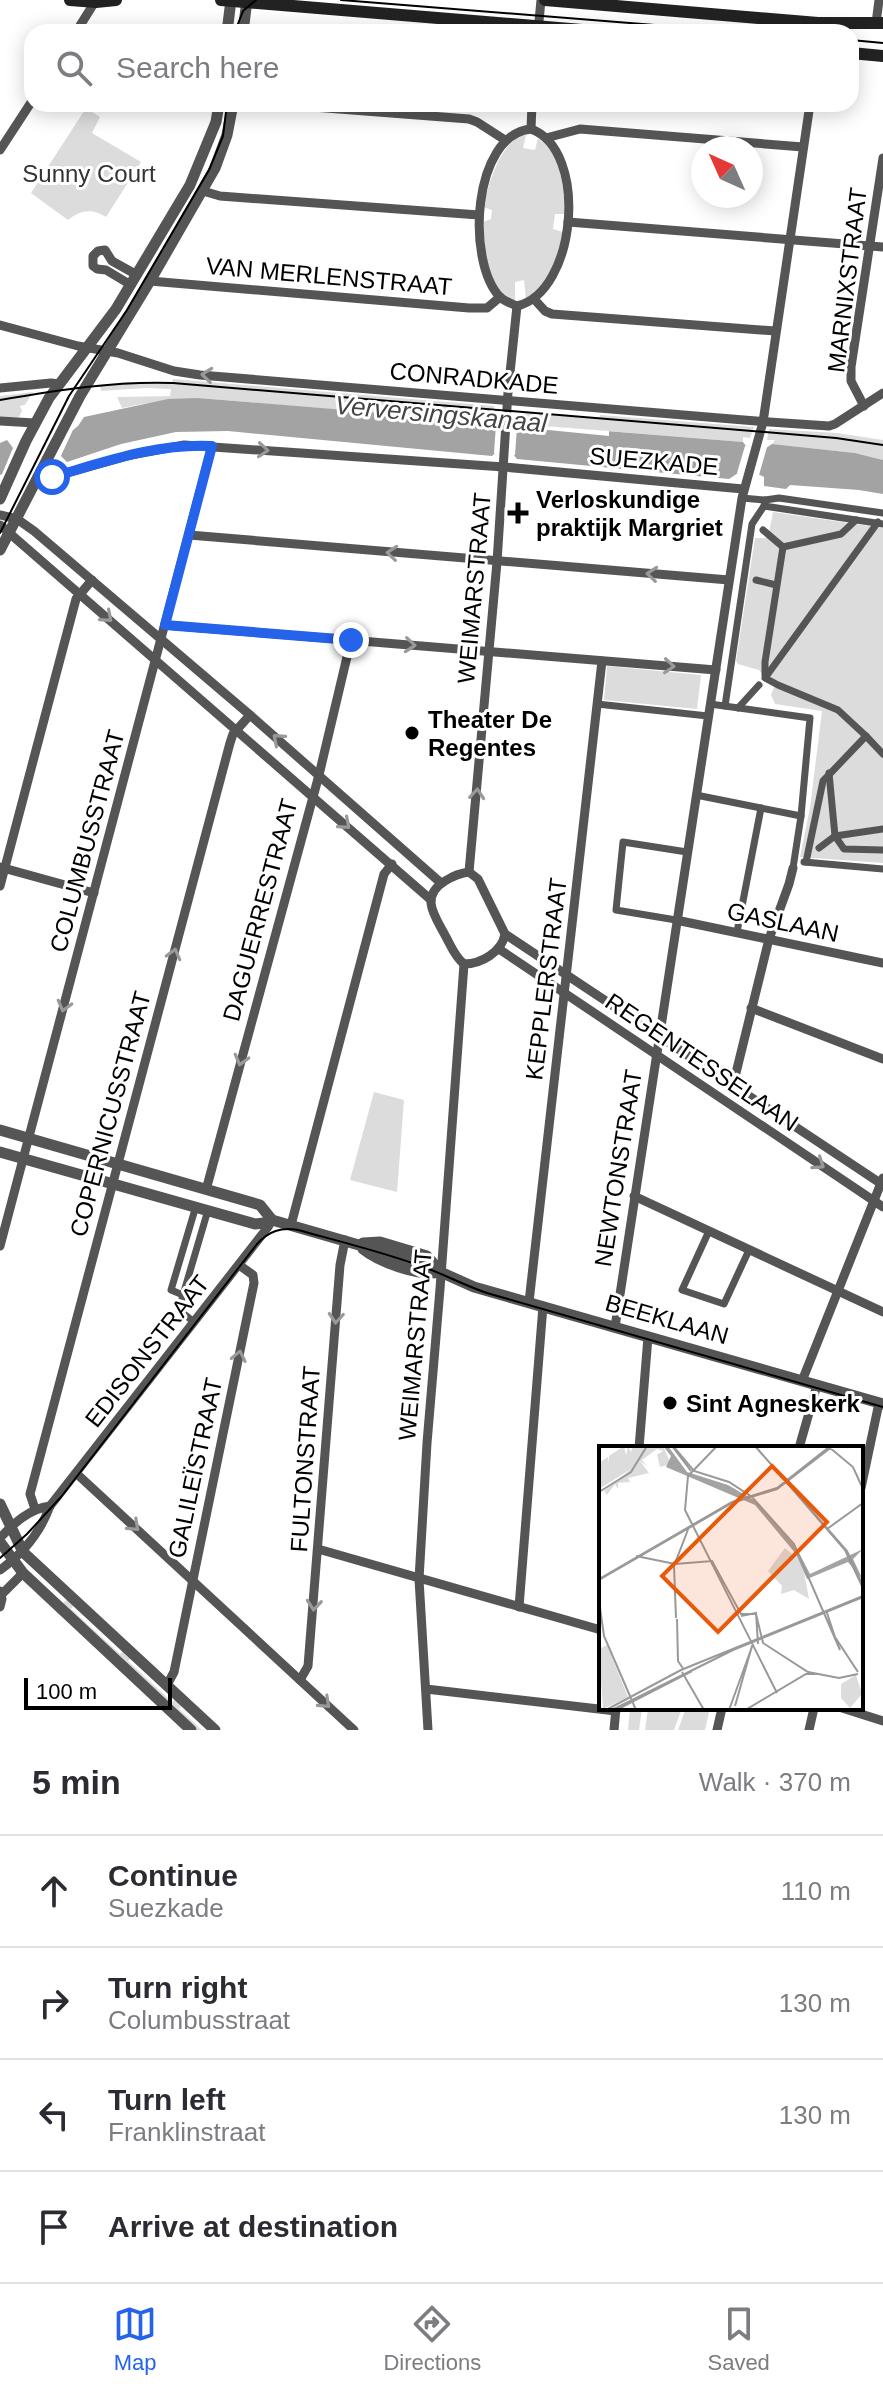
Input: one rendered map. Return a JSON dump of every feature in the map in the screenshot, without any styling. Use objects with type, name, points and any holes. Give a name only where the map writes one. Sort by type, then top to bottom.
[{"type":"main road","points":[[70,0],[116,0]]},
{"type":"main road","points":[[221,0],[486,24]]},
{"type":"main road","points":[[543,0],[818,23],[874,23]]},
{"type":"main road","points":[[859,54],[883,56]]},
{"type":"street","points":[[228,24],[230,0]]},
{"type":"street","points":[[539,24],[543,0]]},
{"type":"street","points":[[874,23],[879,0]]},
{"type":"street","points":[[81,24],[96,1]]},
{"type":"street","points":[[244,24],[247,1]]},
{"type":"street","points":[[0,150],[25,112]]},
{"type":"street","points":[[0,499],[35,423],[83,346],[134,280],[190,185],[218,112]]},
{"type":"street","points":[[0,550],[4,530],[17,519],[65,422],[203,191],[223,150],[231,112]]},
{"type":"street","points":[[378,112],[469,119],[505,140]]},
{"type":"street","points":[[531,129],[532,112]]},
{"type":"street","name":"NEWTONSTRAAT","points":[[615,1327],[729,580],[743,493],[763,422],[809,112]]},
{"type":"street","points":[[531,129],[546,138],[559,158],[566,176],[568,222],[557,268],[547,287],[534,299],[517,306],[500,297],[485,271],[480,250],[479,215],[488,173],[505,140],[514,133],[531,129]]},
{"type":"street","points":[[546,138],[580,129],[803,147]]},
{"type":"street","name":"MARNIXSTRAAT","points":[[864,406],[851,375],[883,158]]},
{"type":"street","points":[[203,191],[220,196],[479,215]]},
{"type":"street","points":[[568,222],[883,247]]},
{"type":"street","name":"VAN MERLENSTRAAT","points":[[150,281],[469,308],[487,308],[500,297]]},
{"type":"street","points":[[534,299],[552,314],[775,331]]},
{"type":"street","name":"WEIMARSTRAAT","points":[[469,872],[517,306]]},
{"type":"street","name":"CONRADKADE","points":[[0,325],[106,350],[174,371],[200,375],[763,422],[829,426],[883,393]]},
{"type":"street","points":[[0,388],[59,384]]},
{"type":"street","points":[[0,421],[35,423]]},
{"type":"street","name":"SUEZKADE","points":[[40,473],[49,478],[131,455],[184,445],[504,467],[743,493]]},
{"type":"street","name":"COLUMBUSSTRAAT","points":[[0,1246],[212,446]]},
{"type":"street","points":[[743,493],[763,510],[880,523],[765,678]]},
{"type":"street","points":[[725,706],[756,529],[763,510],[779,498],[883,513]]},
{"type":"street","points":[[0,515],[17,519],[92,580],[441,883]]},
{"type":"street","points":[[756,529],[783,547],[841,534],[856,520]]},
{"type":"street","points":[[4,530],[430,899]]},
{"type":"street","points":[[189,535],[729,580]]},
{"type":"street","points":[[765,678],[783,547]]},
{"type":"street","points":[[0,886],[2,868],[74,605],[92,580]]},
{"type":"street","points":[[756,580],[776,585]]},
{"type":"street","points":[[165,625],[716,670]]},
{"type":"street","name":"DAGUERRESTRAAT","points":[[206,1190],[311,795],[319,775],[351,640]]},
{"type":"street","name":"KEPPLERSTRAAT","points":[[529,1302],[602,661]]},
{"type":"street","points":[[765,678],[838,710],[883,754]]},
{"type":"street","points":[[738,708],[759,685]]},
{"type":"street","points":[[597,704],[708,716]]},
{"type":"street","points":[[710,704],[810,718],[801,816],[789,884],[769,939],[733,1085]]},
{"type":"street","points":[[237,730],[250,715]]},
{"type":"street","name":"COPERNICUSSTRAAT","points":[[35,1509],[30,1494],[230,743],[237,730]]},
{"type":"street","points":[[806,862],[823,781],[866,736]]},
{"type":"street","points":[[829,773],[835,836],[844,849],[883,850]]},
{"type":"street","points":[[696,795],[801,816]]},
{"type":"street","points":[[737,932],[761,808]]},
{"type":"street","points":[[806,862],[835,836],[883,829]]},
{"type":"street","points":[[676,920],[616,910],[623,842],[687,852]]},
{"type":"street","points":[[793,864],[806,862],[883,869]]},
{"type":"street","points":[[291,1225],[384,874],[392,864]]},
{"type":"street","points":[[2,868],[94,893]]},
{"type":"street","points":[[469,872],[478,879],[505,934],[499,949],[464,964],[443,931],[430,899],[441,883],[457,874],[469,872]]},
{"type":"street","name":"GASLAAN","points":[[676,920],[883,963]]},
{"type":"street","name":"REGENTESSELAAN","points":[[505,934],[882,1182]]},
{"type":"street","name":"REGENTESSELAAN","points":[[499,949],[883,1207]]},
{"type":"street","name":"WEIMARSTRAAT","points":[[428,1730],[419,1579],[464,964]]},
{"type":"street","points":[[751,1008],[883,1059]]},
{"type":"street","name":"BEEKLAAN","points":[[0,1130],[260,1205],[272,1220]]},
{"type":"street","name":"BEEKLAAN","points":[[0,1152],[255,1224],[272,1220],[351,1242],[380,1242],[427,1256],[441,1272],[474,1287],[881,1404]]},
{"type":"street","points":[[802,1381],[882,1182]]},
{"type":"street","points":[[634,1196],[883,1312]]},
{"type":"street","points":[[183,1295],[171,1290],[202,1208]]},
{"type":"street","points":[[194,1322],[179,1310],[202,1208]]},
{"type":"street","name":"EDISONSTRAAT","points":[[12,1561],[35,1538],[50,1506],[272,1220]]},
{"type":"street","points":[[709,1231],[682,1290],[724,1304],[749,1250]]},
{"type":"street","name":"BEEKLAAN","points":[[351,1242],[374,1258],[426,1274],[441,1272]]},
{"type":"street","name":"FULTONSTRAAT","points":[[300,1680],[308,1666],[340,1265],[351,1242]]},
{"type":"street","name":"GALILEÏSTRAAT","points":[[167,1685],[174,1672],[254,1283],[253,1275],[239,1265]]},
{"type":"street","points":[[519,1607],[543,1306]]},
{"type":"street","points":[[639,1446],[648,1337]]},
{"type":"street","points":[[800,1446],[817,1385]]},
{"type":"street","points":[[863,1480],[881,1404]]},
{"type":"street","points":[[77,1474],[354,1730]]},
{"type":"street","points":[[0,1504],[23,1552],[215,1730]]},
{"type":"street","points":[[50,1506],[35,1509],[10,1527],[0,1540],[19,1577],[191,1730]]},
{"type":"street","points":[[318,1549],[599,1629]]},
{"type":"street","points":[[0,1570],[12,1561]]},
{"type":"street","points":[[0,1607],[1,1593],[19,1577]]},
{"type":"street","points":[[426,1689],[599,1707]]},
{"type":"street","points":[[614,1730],[616,1710]]},
{"type":"street","points":[[717,1730],[722,1710]]},
{"type":"street","points":[[809,1730],[814,1710]]},
{"type":"street","points":[[848,1710],[883,1721]]},
{"type":"green space","name":"Sunny Court","points":[[83,112],[92,112],[100,117],[92,133],[141,162],[106,217],[87,211],[68,220],[31,193]]},
{"type":"green space","points":[[526,135],[523,148],[535,150],[538,138],[557,163],[565,214],[555,214],[553,229],[563,232],[551,270],[526,300],[524,280],[515,282],[515,300],[505,295],[491,278],[483,222],[491,219],[492,210],[483,207],[497,164],[509,145]]},
{"type":"green space","points":[[173,379],[494,406],[493,415],[415,409],[414,416],[198,398],[122,408],[117,397],[170,396],[171,389],[101,391],[100,385],[172,383]]},
{"type":"green space","points":[[33,392],[25,405],[20,406],[22,411],[19,417],[0,418],[0,396]]},
{"type":"green space","points":[[521,412],[754,427],[750,438],[743,437],[743,442],[522,424]]},
{"type":"green space","points":[[769,429],[837,433],[883,440],[883,460],[855,453],[772,444],[775,440],[767,440]]},
{"type":"green space","points":[[773,512],[883,528],[883,863],[800,857],[810,808],[822,711],[775,704],[771,695],[774,687],[759,670],[736,661],[755,538],[765,538],[769,533]]},
{"type":"green space","points":[[607,666],[701,675],[697,709],[604,700]]},
{"type":"green space","points":[[374,1092],[404,1100],[397,1192],[350,1180]]},
{"type":"green space","points":[[67,1599],[74,1605],[71,1609],[120,1654],[123,1651],[131,1658],[128,1661],[172,1702],[176,1699],[182,1705],[179,1709],[202,1730],[196,1730],[61,1606]]},
{"type":"green space","points":[[630,1710],[642,1710],[639,1730],[628,1730]]},
{"type":"green space","points":[[648,1710],[681,1710],[674,1730],[645,1730]]},
{"type":"green space","points":[[685,1710],[710,1710],[705,1730],[678,1730]]},
{"type":"shaded area","points":[[198,398],[493,420],[497,426],[516,428],[519,424],[743,442],[746,446],[766,448],[772,444],[855,453],[883,460],[883,494],[790,485],[786,489],[764,486],[764,477],[758,474],[738,473],[729,479],[517,459],[513,454],[495,453],[492,456],[228,431],[176,432],[121,444],[67,462],[61,456],[0,475],[0,443],[7,440],[13,448],[73,430],[84,417],[168,399]]},
{"type":"pier","points":[[79,417],[59,460],[0,479],[15,443],[71,426]]},
{"type":"pier","points":[[519,424],[609,431],[609,436],[518,427]]},
{"type":"pier","points":[[496,425],[517,427],[515,455],[494,453]]},
{"type":"pier","points":[[745,446],[767,447],[759,475],[737,473]]},
{"type":"tram line","points":[[238,24],[243,11],[256,0]]},
{"type":"tram line","points":[[341,0],[642,24]]},
{"type":"tram line","points":[[859,41],[883,43]]},
{"type":"tram line","points":[[0,533],[69,396],[127,310],[209,170],[223,136],[226,112]]},
{"type":"tram line","points":[[0,400],[108,385],[173,383],[836,438],[883,445]]},
{"type":"tram line","points":[[0,1558],[61,1497],[257,1244],[271,1233],[286,1229],[427,1268],[487,1293],[883,1407]]},
{"type":"place","name":"Verloskundige praktijk Margriet","points":[[518,513]]},
{"type":"place","name":"Theater De Regentes","points":[[412,733]]},
{"type":"place","name":"Sint Agneskerk","points":[[670,1403]]},
{"type":"route","points":[[52,477],[131,455],[184,445],[212,446],[165,625],[351,640]]},
{"type":"water label","name":"Verversingskanaal","points":[[441,414]]}]
